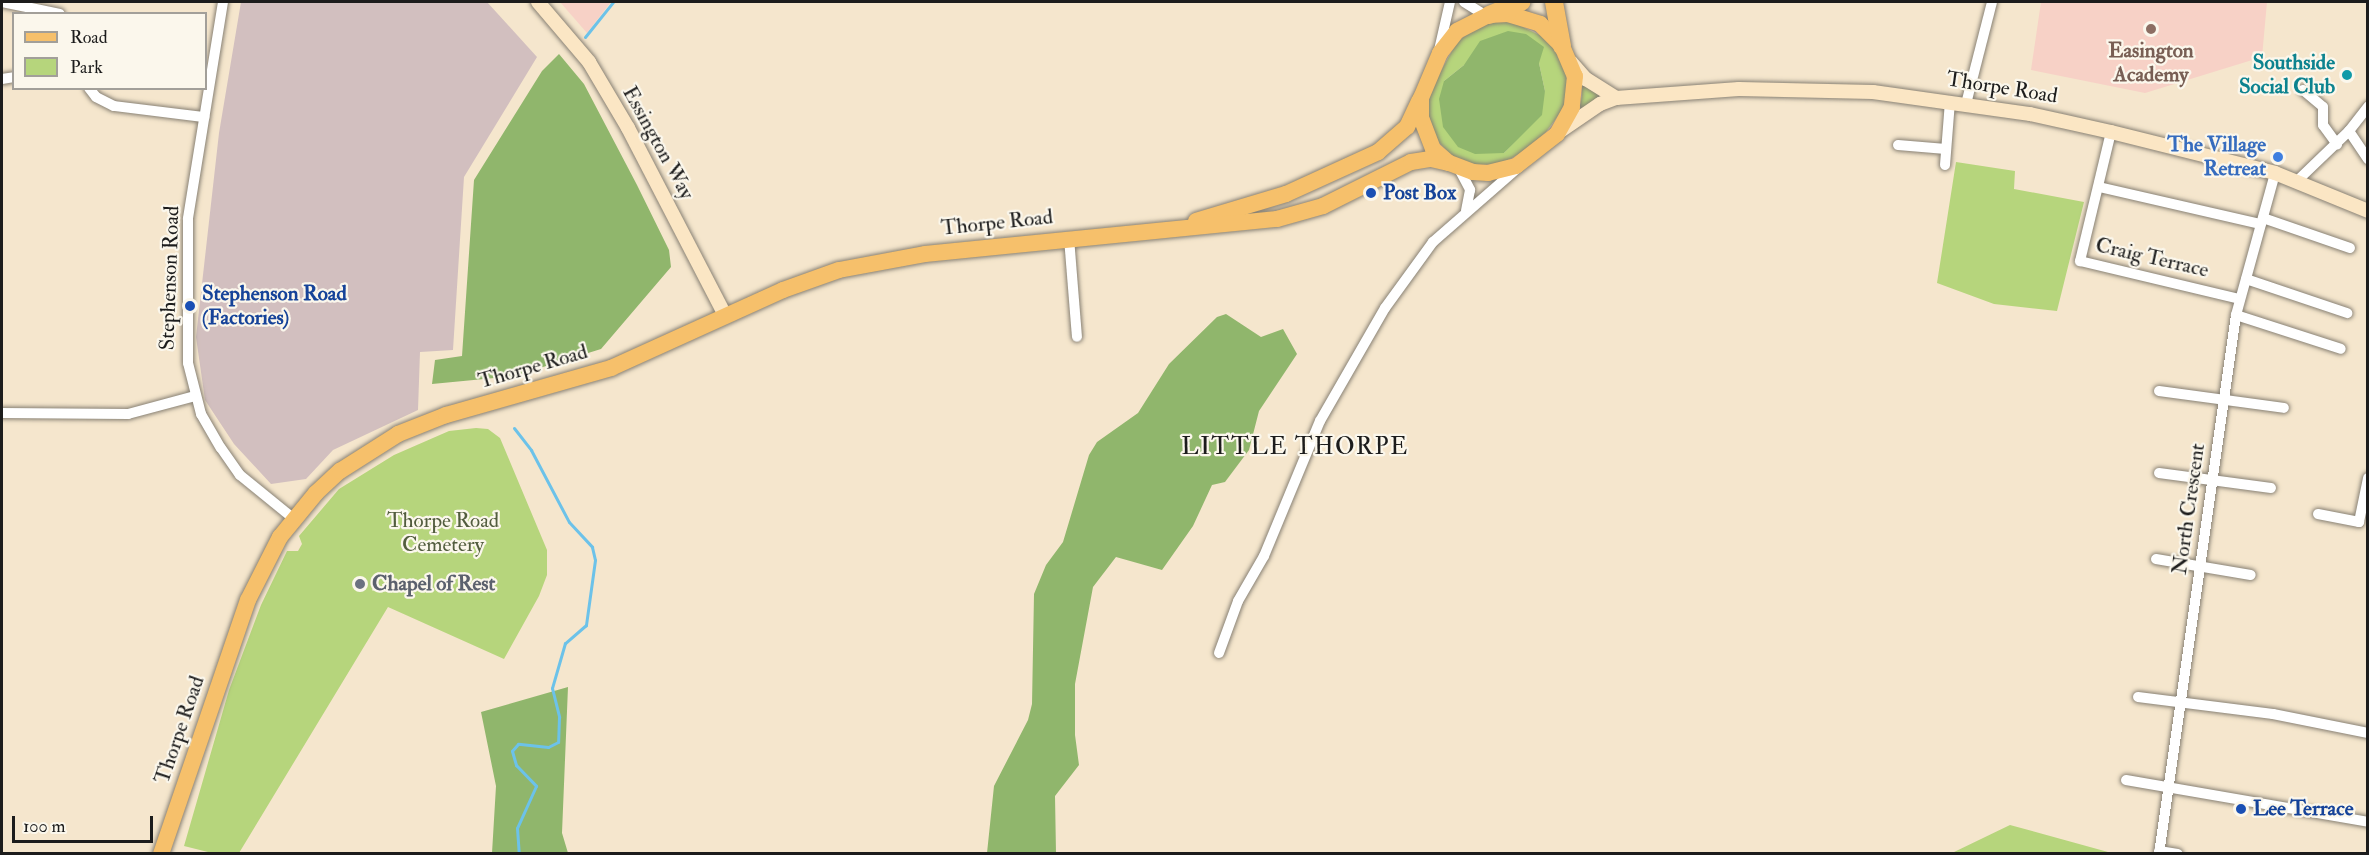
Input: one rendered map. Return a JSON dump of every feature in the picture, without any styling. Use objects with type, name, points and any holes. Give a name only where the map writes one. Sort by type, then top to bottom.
[{"type":"highway","points":[[1487,15],[1521,2]]},
{"type":"highway","points":[[1554,2],[1562,46]]},
{"type":"main road","name":"Essington Way","points":[[538,2],[589,62],[628,128],[725,315]]},
{"type":"main road","points":[[1571,62],[1575,91],[1572,107],[1557,134],[1527,158],[1504,171],[1488,173],[1454,165],[1425,135],[1421,98],[1437,60],[1457,31],[1487,15],[1524,17],[1540,24],[1562,46],[1571,62],[1586,79],[1616,98]]},
{"type":"main road","name":"Thorpe Road","points":[[1557,134],[1600,104],[1616,98],[1739,89],[1873,92],[1966,104],[2111,132],[2275,173],[2367,211]]},
{"type":"main road","name":"Thorpe Road","points":[[1158,231],[1286,194],[1337,173],[1398,138],[1421,98]]},
{"type":"main road","name":"Thorpe Road","points":[[161,854],[248,600],[293,518],[340,471],[398,434],[454,413],[611,368],[783,290],[881,261],[1069,238],[1277,219],[1323,206],[1411,162],[1431,159],[1454,165]]},
{"type":"street","points":[[2,2],[50,12]]},
{"type":"street","name":"Stephenson Road","points":[[223,2],[188,219],[185,345],[195,396],[210,432],[240,475],[293,518]]},
{"type":"street","points":[[1437,60],[1450,2]]},
{"type":"street","points":[[1464,2],[1487,15]]},
{"type":"street","points":[[1966,104],[1992,2]]},
{"type":"street","points":[[92,90],[114,106],[204,117]]},
{"type":"street","points":[[2303,90],[2323,107],[2323,125],[2337,144]]},
{"type":"street","points":[[1945,165],[1950,102]]},
{"type":"street","points":[[2297,181],[2337,144],[2367,107]]},
{"type":"street","points":[[2349,131],[2367,159]]},
{"type":"street","name":"Craig Terrace","points":[[2111,132],[2080,261],[2240,299]]},
{"type":"street","points":[[1898,145],[1946,149]]},
{"type":"street","points":[[1220,653],[1238,601],[1264,556],[1320,421],[1401,285],[1433,242],[1466,211],[1510,177],[1527,158]]},
{"type":"street","points":[[1454,165],[1470,190],[1466,211]]},
{"type":"street","name":"North Crescent","points":[[2159,852],[2172,786],[2236,315],[2275,173]]},
{"type":"street","points":[[2098,187],[2262,221],[2350,248]]},
{"type":"street","points":[[1069,238],[1077,337]]},
{"type":"street","points":[[2246,279],[2347,313]]},
{"type":"street","points":[[2236,315],[2341,349]]},
{"type":"street","points":[[2159,391],[2284,408]]},
{"type":"street","points":[[2,413],[128,414],[195,396]]},
{"type":"street","points":[[2159,473],[2271,488]]},
{"type":"street","points":[[2318,514],[2363,523],[2367,478]]},
{"type":"street","points":[[2156,559],[2251,575]]},
{"type":"street","points":[[2138,697],[2183,700],[2367,733]]},
{"type":"street","points":[[2126,780],[2172,786],[2367,822]]},
{"type":"street","points":[[2159,852],[2178,854]]},
{"type":"shaded area","points":[[241,2],[487,2],[537,57],[464,177],[453,350],[420,352],[418,410],[333,450],[306,479],[271,484],[234,444],[205,400],[196,337],[219,133]]},
{"type":"shaded area","points":[[560,2],[611,2],[587,33]]},
{"type":"shaded area","name":"Easington Academy","points":[[2041,2],[2267,2],[2262,57],[2145,93],[2031,70]]},
{"type":"green space","points":[[1512,22],[1546,38],[1561,57],[1568,81],[1563,109],[1546,132],[1525,151],[1500,164],[1478,165],[1454,158],[1435,138],[1428,113],[1430,91],[1457,42],[1480,25]],"holes":[[[1539,63],[1545,91],[1520,136],[1504,153],[1459,147],[1453,139],[1444,81],[1464,65]]]},
{"type":"green space","points":[[1508,31],[1526,34],[1544,47],[1539,63],[1545,91],[1542,115],[1504,153],[1475,154],[1458,147],[1443,127],[1439,99],[1444,81],[1464,65],[1480,41]]},
{"type":"green space","points":[[559,54],[584,84],[669,250],[671,267],[601,349],[514,376],[432,384],[435,360],[462,356],[474,180],[542,71]]},
{"type":"green space","points":[[1582,84],[1603,98],[1579,111],[1582,96]]},
{"type":"green space","points":[[1956,162],[2015,171],[2014,189],[2084,202],[2057,311],[1994,304],[1937,283]]},
{"type":"green space","points":[[1226,314],[1261,337],[1283,329],[1297,354],[1259,411],[1249,450],[1225,482],[1212,485],[1193,526],[1162,570],[1116,557],[1093,587],[1075,684],[1075,735],[1079,765],[1055,796],[1056,853],[987,853],[994,786],[1028,720],[1032,704],[1034,594],[1046,565],[1063,542],[1089,455],[1097,442],[1138,413],[1169,364],[1217,317]]},
{"type":"green space","name":"Thorpe Road Cemetery","points":[[488,429],[500,438],[547,550],[547,575],[539,596],[504,659],[388,607],[239,853],[212,853],[184,846],[229,690],[261,605],[287,551],[298,551],[302,544],[299,536],[339,489],[394,455],[449,431]]},
{"type":"green space","points":[[568,687],[562,833],[568,853],[492,853],[496,786],[481,712]]},
{"type":"green space","points":[[2010,825],[2108,852],[2123,853],[1952,853]]},
{"type":"waterway","points":[[585,37],[613,2]]},
{"type":"waterway","points":[[514,428],[531,450],[569,522],[592,547],[595,560],[586,625],[565,643],[552,688],[559,717],[558,742],[548,747],[518,744],[512,751],[516,765],[536,786],[517,828],[519,854]]},
{"type":"place","name":"Easington Academy","points":[[2151,29]]},
{"type":"place","name":"Southside Social Club","points":[[2347,75]]},
{"type":"place","name":"The Village Retreat","points":[[2278,157]]},
{"type":"place","name":"Post Box","points":[[1371,193]]},
{"type":"place","name":"Stephenson Road (Factories)","points":[[190,306]]},
{"type":"place","name":"Chapel of Rest","points":[[360,584]]},
{"type":"place","name":"Lee Terrace","points":[[2241,809]]},
{"type":"district","name":"LITTLE THORPE","points":[[1295,447]]}]
